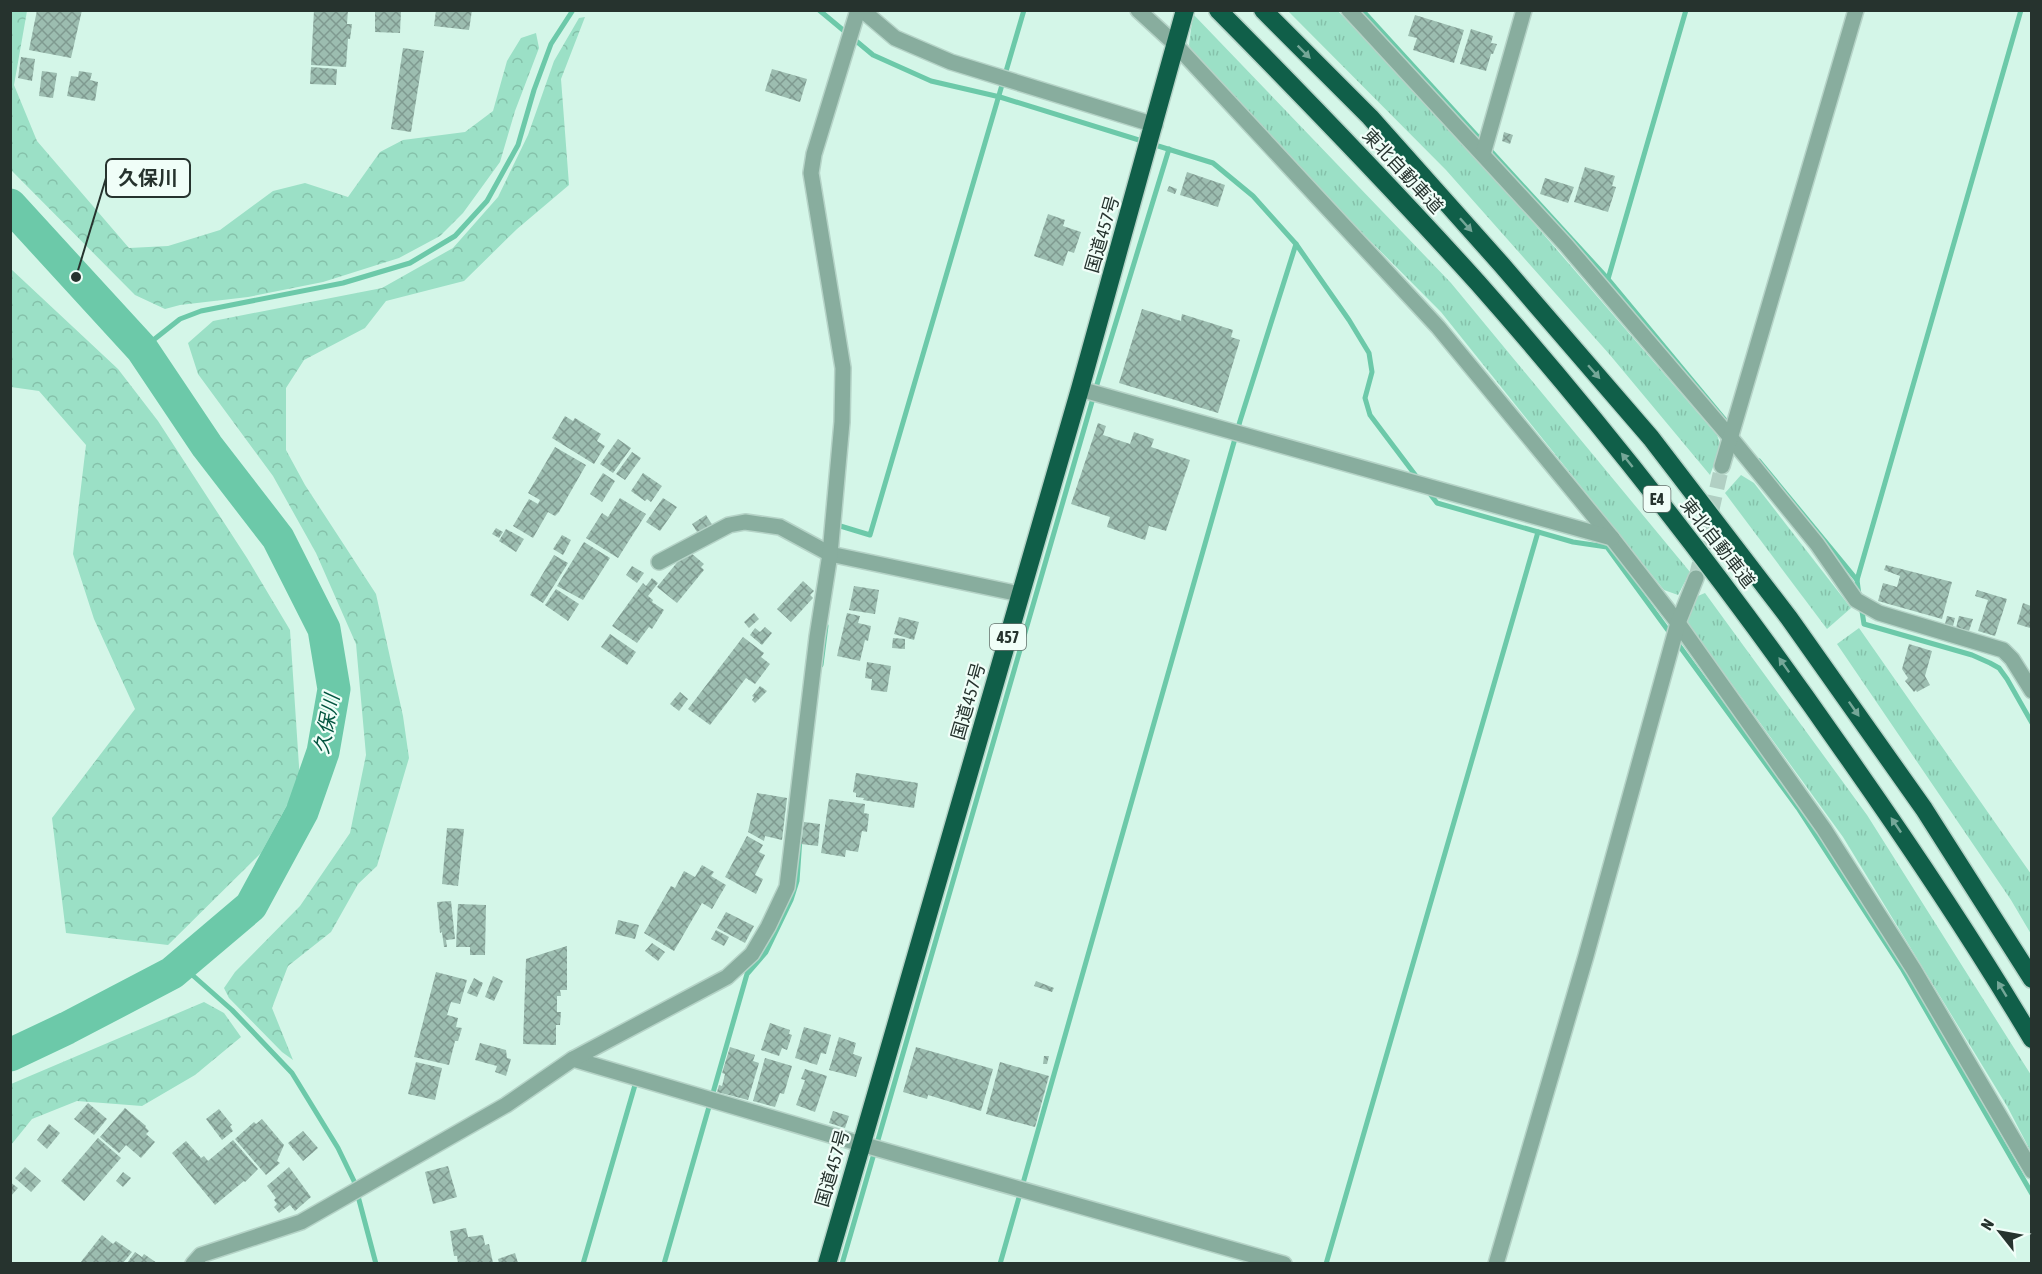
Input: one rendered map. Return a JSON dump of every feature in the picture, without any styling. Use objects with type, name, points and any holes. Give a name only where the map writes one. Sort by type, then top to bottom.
[{"type":"highway","name":"国道457号","points":[[827,1263],[1080,389],[1185,10]]},
{"type":"highway","name":"東北自動車道","points":[[1218,10],[1349,143],[1479,285],[1629,462],[1764,636],[1885,809],[1997,981],[2031,1039]]},
{"type":"highway","name":"東北自動車道","points":[[1263,10],[1370,117],[1651,438],[1789,618],[1924,809],[2031,979]]},
{"type":"street","points":[[193,1263],[201,1254],[301,1222],[506,1105],[573,1059],[727,977],[752,954],[768,927],[787,887],[817,637],[830,554],[842,422],[843,368],[811,173],[814,154],[860,10],[895,38],[951,62],[1155,125]]},
{"type":"street","points":[[1138,10],[1175,44],[1438,327],[1678,623],[1824,829],[1914,970],[2031,1171]]},
{"type":"street","points":[[1349,10],[1566,245],[1730,437],[1817,544],[1856,600],[1878,613],[2003,650],[2012,659],[2031,691]]},
{"type":"street","points":[[1484,154],[1524,10]]},
{"type":"street","points":[[1722,466],[1856,10]]},
{"type":"street","points":[[1080,389],[1611,538]]},
{"type":"street","points":[[659,562],[729,525],[745,522],[780,527],[830,554],[1020,594]]},
{"type":"street","points":[[1496,1263],[1586,956],[1678,623],[1696,578]]},
{"type":"street","points":[[573,1059],[861,1144],[1284,1263]]},
{"type":"green space","points":[[10,11],[27,11],[14,85],[37,141],[129,248],[168,246],[220,230],[273,191],[305,183],[348,197],[380,152],[403,140],[465,132],[493,111],[507,61],[521,38],[536,33],[539,48],[515,111],[500,162],[463,213],[440,236],[399,258],[323,282],[248,297],[180,305],[165,309],[135,295],[11,170]]},
{"type":"green space","points":[[1288,11],[1338,11],[1481,162],[1717,435],[1721,446],[1710,475],[1610,355],[1446,170]]},
{"type":"green space","points":[[1193,14],[1451,283],[1690,572],[1678,595],[1664,590],[1441,312],[1201,71],[1189,45]]},
{"type":"green space","points":[[585,17],[561,79],[569,185],[517,229],[464,281],[386,301],[365,328],[304,360],[286,388],[286,450],[305,485],[376,594],[403,716],[409,758],[377,866],[358,884],[331,932],[288,966],[272,1008],[293,1060],[282,1052],[229,998],[224,988],[235,972],[300,906],[350,833],[366,755],[356,644],[316,553],[273,476],[198,374],[188,343],[213,321],[382,288],[453,248],[498,197],[528,135],[554,61],[579,18]]},
{"type":"green space","points":[[11,269],[118,369],[158,421],[247,558],[290,630],[300,781],[261,853],[168,945],[66,933],[52,818],[135,709],[94,619],[73,554],[86,445],[39,391],[11,387]]},
{"type":"green space","points":[[1741,475],[1754,483],[1851,608],[1827,629],[1725,493]]},
{"type":"green space","points":[[1705,593],[1867,815],[2031,1075],[2031,1152],[2007,1106],[1843,837],[1686,621],[1693,598]]},
{"type":"green space","points":[[1859,628],[2031,874],[2031,934],[2011,900],[1837,644]]},
{"type":"green space","points":[[204,1002],[224,1013],[241,1037],[195,1075],[142,1106],[77,1101],[32,1119],[11,1145],[11,1084]]},
{"type":"building","points":[[37,10],[82,10],[71,58],[29,50]]},
{"type":"building","points":[[314,10],[348,10],[347,24],[352,24],[350,39],[348,39],[346,67],[311,65]]},
{"type":"building","points":[[375,10],[401,10],[400,33],[375,32]]},
{"type":"building","points":[[436,10],[472,10],[469,30],[434,26]]},
{"type":"building","points":[[1415,15],[1464,30],[1454,63],[1413,50],[1417,38],[1408,36]]},
{"type":"building","points":[[1471,29],[1493,36],[1491,43],[1497,44],[1486,71],[1460,64]]},
{"type":"building","points":[[403,48],[424,51],[411,132],[391,129]]},
{"type":"building","points":[[21,57],[35,59],[32,81],[18,78]]},
{"type":"building","points":[[311,67],[337,69],[336,85],[310,84]]},
{"type":"building","points":[[772,69],[807,79],[800,102],[765,91]]},
{"type":"building","points":[[42,71],[57,73],[53,98],[39,96]]},
{"type":"building","points":[[79,71],[92,73],[90,80],[98,82],[95,101],[67,96],[71,76],[78,77]]},
{"type":"building","points":[[1504,132],[1513,135],[1510,144],[1502,141]]},
{"type":"building","points":[[1585,167],[1615,176],[1612,186],[1616,187],[1608,212],[1574,202]]},
{"type":"building","points":[[1187,172],[1225,185],[1218,207],[1180,195]]},
{"type":"building","points":[[1545,178],[1574,187],[1568,203],[1540,194]]},
{"type":"building","points":[[1169,186],[1177,189],[1175,194],[1167,191]]},
{"type":"building","points":[[1048,214],[1065,220],[1063,226],[1081,232],[1074,253],[1068,251],[1063,266],[1034,256]]},
{"type":"building","points":[[1142,309],[1181,321],[1182,314],[1233,330],[1231,337],[1240,340],[1218,413],[1119,383]]},
{"type":"building","points":[[565,416],[573,421],[575,418],[601,434],[597,441],[605,446],[594,464],[552,438]]},
{"type":"building","points":[[1098,423],[1106,426],[1103,435],[1130,444],[1134,432],[1154,439],[1151,447],[1190,460],[1166,531],[1149,526],[1145,540],[1107,527],[1110,517],[1071,504]]},
{"type":"building","points":[[618,439],[631,448],[613,473],[600,464]]},
{"type":"building","points":[[555,447],[586,465],[559,512],[555,516],[548,512],[533,538],[513,526],[529,499],[538,504],[540,500],[528,493]]},
{"type":"building","points":[[632,452],[641,458],[625,480],[616,474]]},
{"type":"building","points":[[603,473],[615,481],[602,502],[590,494]]},
{"type":"building","points":[[643,473],[662,486],[651,502],[647,499],[645,501],[631,491]]},
{"type":"building","points":[[620,498],[646,514],[618,558],[586,538],[602,513],[608,517]]},
{"type":"building","points":[[663,498],[677,507],[660,531],[646,522]]},
{"type":"building","points":[[706,515],[713,526],[699,535],[692,524]]},
{"type":"building","points":[[496,528],[503,532],[499,538],[492,534]]},
{"type":"building","points":[[506,529],[524,539],[516,552],[499,541]]},
{"type":"building","points":[[562,535],[571,540],[563,555],[553,549]]},
{"type":"building","points":[[584,542],[610,558],[583,600],[557,586]]},
{"type":"building","points":[[691,553],[704,564],[701,567],[704,570],[677,603],[657,587],[684,554],[688,557]]},
{"type":"building","points":[[554,555],[568,563],[543,603],[530,595]]},
{"type":"building","points":[[1886,565],[1952,582],[1942,619],[1878,601],[1883,583],[1897,587],[1900,576],[1884,570]]},
{"type":"building","points":[[632,566],[644,573],[637,583],[626,575]]},
{"type":"building","points":[[652,578],[658,583],[648,596],[653,600],[652,602],[664,610],[652,629],[649,627],[637,643],[612,626],[643,583],[646,586]]},
{"type":"building","points":[[803,581],[814,591],[810,595],[813,598],[791,622],[777,609]]},
{"type":"building","points":[[854,586],[879,590],[875,614],[849,610]]},
{"type":"building","points":[[556,589],[579,604],[568,621],[545,605]]},
{"type":"building","points":[[1977,590],[2007,599],[1995,636],[1978,631],[1988,600],[1975,596]]},
{"type":"building","points":[[2023,603],[2031,606],[2030,628],[2017,624]]},
{"type":"building","points":[[754,613],[759,619],[749,628],[744,622]]},
{"type":"building","points":[[847,613],[860,616],[858,623],[871,626],[860,661],[837,656]]},
{"type":"building","points":[[1947,616],[1955,618],[1953,626],[1945,624]]},
{"type":"building","points":[[1959,616],[1973,619],[1969,631],[1956,628]]},
{"type":"building","points":[[899,617],[919,622],[914,640],[894,634]]},
{"type":"building","points":[[765,627],[772,633],[762,645],[750,635],[755,628],[760,632]]},
{"type":"building","points":[[610,634],[636,652],[627,665],[601,647]]},
{"type":"building","points":[[743,637],[764,653],[761,657],[770,664],[755,684],[746,678],[710,725],[688,709]]},
{"type":"building","points":[[893,638],[905,639],[905,649],[892,648]]},
{"type":"building","points":[[1909,644],[1932,651],[1925,676],[1930,685],[1917,692],[1916,690],[1914,692],[1905,681],[1908,678],[1902,669]]},
{"type":"building","points":[[867,662],[891,666],[887,692],[871,690],[872,679],[865,678]]},
{"type":"building","points":[[760,686],[767,691],[755,703],[752,696]]},
{"type":"building","points":[[680,692],[688,699],[679,711],[670,704]]},
{"type":"building","points":[[856,773],[918,783],[914,808],[856,797],[856,793],[853,792]]},
{"type":"building","points":[[757,793],[787,798],[782,840],[765,836],[764,841],[748,832]]},
{"type":"building","points":[[829,799],[865,804],[864,813],[869,814],[867,832],[862,831],[858,852],[846,850],[845,857],[821,853]]},
{"type":"building","points":[[804,822],[820,824],[818,846],[801,844]]},
{"type":"building","points":[[447,828],[464,829],[458,886],[442,884]]},
{"type":"building","points":[[747,836],[763,845],[759,852],[765,855],[755,875],[763,879],[756,894],[725,877]]},
{"type":"building","points":[[702,865],[714,872],[711,876],[726,885],[712,909],[702,903],[674,951],[644,933],[671,886],[675,888],[684,871],[695,877]]},
{"type":"building","points":[[451,901],[455,939],[446,940],[447,947],[444,947],[442,932],[440,933],[437,902]]},
{"type":"building","points":[[458,904],[486,905],[485,955],[470,955],[470,947],[456,947]]},
{"type":"building","points":[[726,912],[754,926],[745,943],[717,928]]},
{"type":"building","points":[[618,920],[639,925],[635,939],[615,934]]},
{"type":"building","points":[[716,930],[729,937],[724,946],[711,939]]},
{"type":"building","points":[[652,943],[665,952],[658,961],[645,951]]},
{"type":"building","points":[[567,946],[567,990],[560,990],[561,996],[557,996],[557,1012],[561,1012],[560,1025],[556,1025],[556,1045],[523,1044],[526,959]]},
{"type":"building","points":[[436,972],[467,980],[460,1004],[451,1002],[447,1015],[458,1018],[456,1027],[462,1028],[458,1041],[455,1041],[449,1065],[414,1057]]},
{"type":"building","points":[[493,976],[503,981],[494,1001],[485,997]]},
{"type":"building","points":[[474,978],[483,983],[477,997],[467,993]]},
{"type":"building","points":[[1036,981],[1054,988],[1052,992],[1034,986]]},
{"type":"building","points":[[770,1023],[790,1030],[789,1034],[792,1035],[787,1050],[782,1048],[779,1056],[761,1050]]},
{"type":"building","points":[[804,1027],[831,1035],[826,1054],[821,1053],[817,1065],[795,1058]]},
{"type":"building","points":[[839,1037],[856,1043],[853,1054],[862,1057],[856,1077],[829,1070]]},
{"type":"building","points":[[480,1043],[506,1050],[507,1058],[511,1059],[506,1076],[495,1072],[497,1066],[475,1060]]},
{"type":"building","points":[[730,1047],[755,1055],[753,1061],[759,1063],[748,1100],[717,1092],[719,1085],[722,1086],[725,1074],[722,1073]]},
{"type":"building","points":[[916,1047],[993,1069],[981,1111],[928,1095],[927,1099],[903,1092]]},
{"type":"building","points":[[1044,1056],[1049,1056],[1047,1064],[1043,1064]]},
{"type":"building","points":[[765,1058],[792,1066],[784,1094],[780,1093],[775,1107],[753,1101]]},
{"type":"building","points":[[416,1062],[442,1068],[435,1100],[408,1094]]},
{"type":"building","points":[[1000,1062],[1049,1076],[1035,1127],[986,1114]]},
{"type":"building","points":[[805,1069],[827,1076],[815,1112],[796,1105],[805,1080],[801,1079]]},
{"type":"building","points":[[88,1103],[107,1119],[94,1135],[74,1119]]},
{"type":"building","points":[[125,1108],[146,1126],[149,1131],[146,1134],[155,1142],[141,1158],[126,1145],[119,1153],[100,1137]]},
{"type":"building","points":[[219,1109],[232,1125],[230,1126],[233,1131],[222,1140],[206,1119]]},
{"type":"building","points":[[833,1111],[849,1116],[845,1128],[829,1123]]},
{"type":"building","points":[[262,1119],[284,1145],[277,1161],[280,1163],[266,1175],[235,1139],[254,1122],[256,1124]]},
{"type":"building","points":[[49,1124],[60,1133],[47,1149],[37,1140]]},
{"type":"building","points":[[303,1131],[318,1148],[303,1161],[288,1143]]},
{"type":"building","points":[[98,1138],[121,1158],[84,1201],[61,1181]]},
{"type":"building","points":[[233,1140],[258,1169],[215,1205],[172,1153],[186,1141],[201,1158],[204,1156],[208,1161]]},
{"type":"building","points":[[448,1166],[457,1197],[433,1204],[425,1172]]},
{"type":"building","points":[[25,1167],[41,1181],[31,1192],[15,1178]]},
{"type":"building","points":[[289,1167],[311,1197],[295,1211],[290,1205],[279,1213],[274,1207],[277,1204],[274,1200],[276,1198],[267,1186]]},
{"type":"building","points":[[123,1172],[131,1178],[123,1187],[116,1181]]},
{"type":"building","points":[[10,1182],[18,1188],[10,1197]]},
{"type":"building","points":[[466,1228],[468,1237],[483,1235],[485,1245],[489,1244],[493,1263],[458,1263],[457,1256],[454,1256],[450,1231]]},
{"type":"building","points":[[102,1235],[113,1244],[116,1241],[132,1252],[123,1263],[80,1263]]},
{"type":"building","points":[[135,1252],[142,1257],[144,1254],[157,1263],[127,1263]]},
{"type":"building","points":[[515,1253],[518,1263],[499,1263],[498,1259]]},
{"type":"waterway","points":[[142,349],[180,319],[201,311],[343,283],[410,263],[455,236],[487,201],[518,145],[534,90],[551,44],[573,10]]},
{"type":"waterway","points":[[819,10],[873,55],[931,81],[1000,97],[1213,163],[1253,196],[1296,244],[1349,320],[1369,353],[1372,372],[1365,398],[1370,415],[1419,480]]},
{"type":"waterway","points":[[837,528],[837,525],[870,535],[1024,10]]},
{"type":"waterway","points":[[1362,10],[1608,279]]},
{"type":"waterway","points":[[1686,10],[1608,279],[1730,426]]},
{"type":"waterway","points":[[1859,595],[1857,580],[2021,10]]},
{"type":"waterway","points":[[842,1264],[1098,381],[1169,149]]},
{"type":"waterway","name":"久保川","points":[[10,205],[142,349],[207,446],[278,538],[324,629],[334,689],[323,752],[302,812],[251,906],[172,973],[10,1055]]},
{"type":"waterway","points":[[1000,1264],[1240,421],[1296,244]]},
{"type":"waterway","points":[[1759,461],[1857,580]]},
{"type":"waterway","points":[[1427,490],[1437,503],[1573,542],[1607,547],[1798,808],[1903,970],[2032,1194]]},
{"type":"waterway","points":[[1326,1264],[1538,532]]},
{"type":"waterway","points":[[1861,605],[1864,624],[1972,655],[1999,668],[2032,723]]},
{"type":"waterway","points":[[821,665],[826,626]]},
{"type":"waterway","points":[[664,1264],[747,974],[766,952],[791,900],[797,881],[800,838]]},
{"type":"waterway","points":[[181,965],[232,1010],[292,1073],[338,1148],[354,1181],[376,1264]]},
{"type":"waterway","points":[[583,1264],[635,1085]]},
{"type":"tunnel","points":[[1696,578],[1722,466]]},
{"type":"place","name":"久保川","points":[[76,277]]}]
